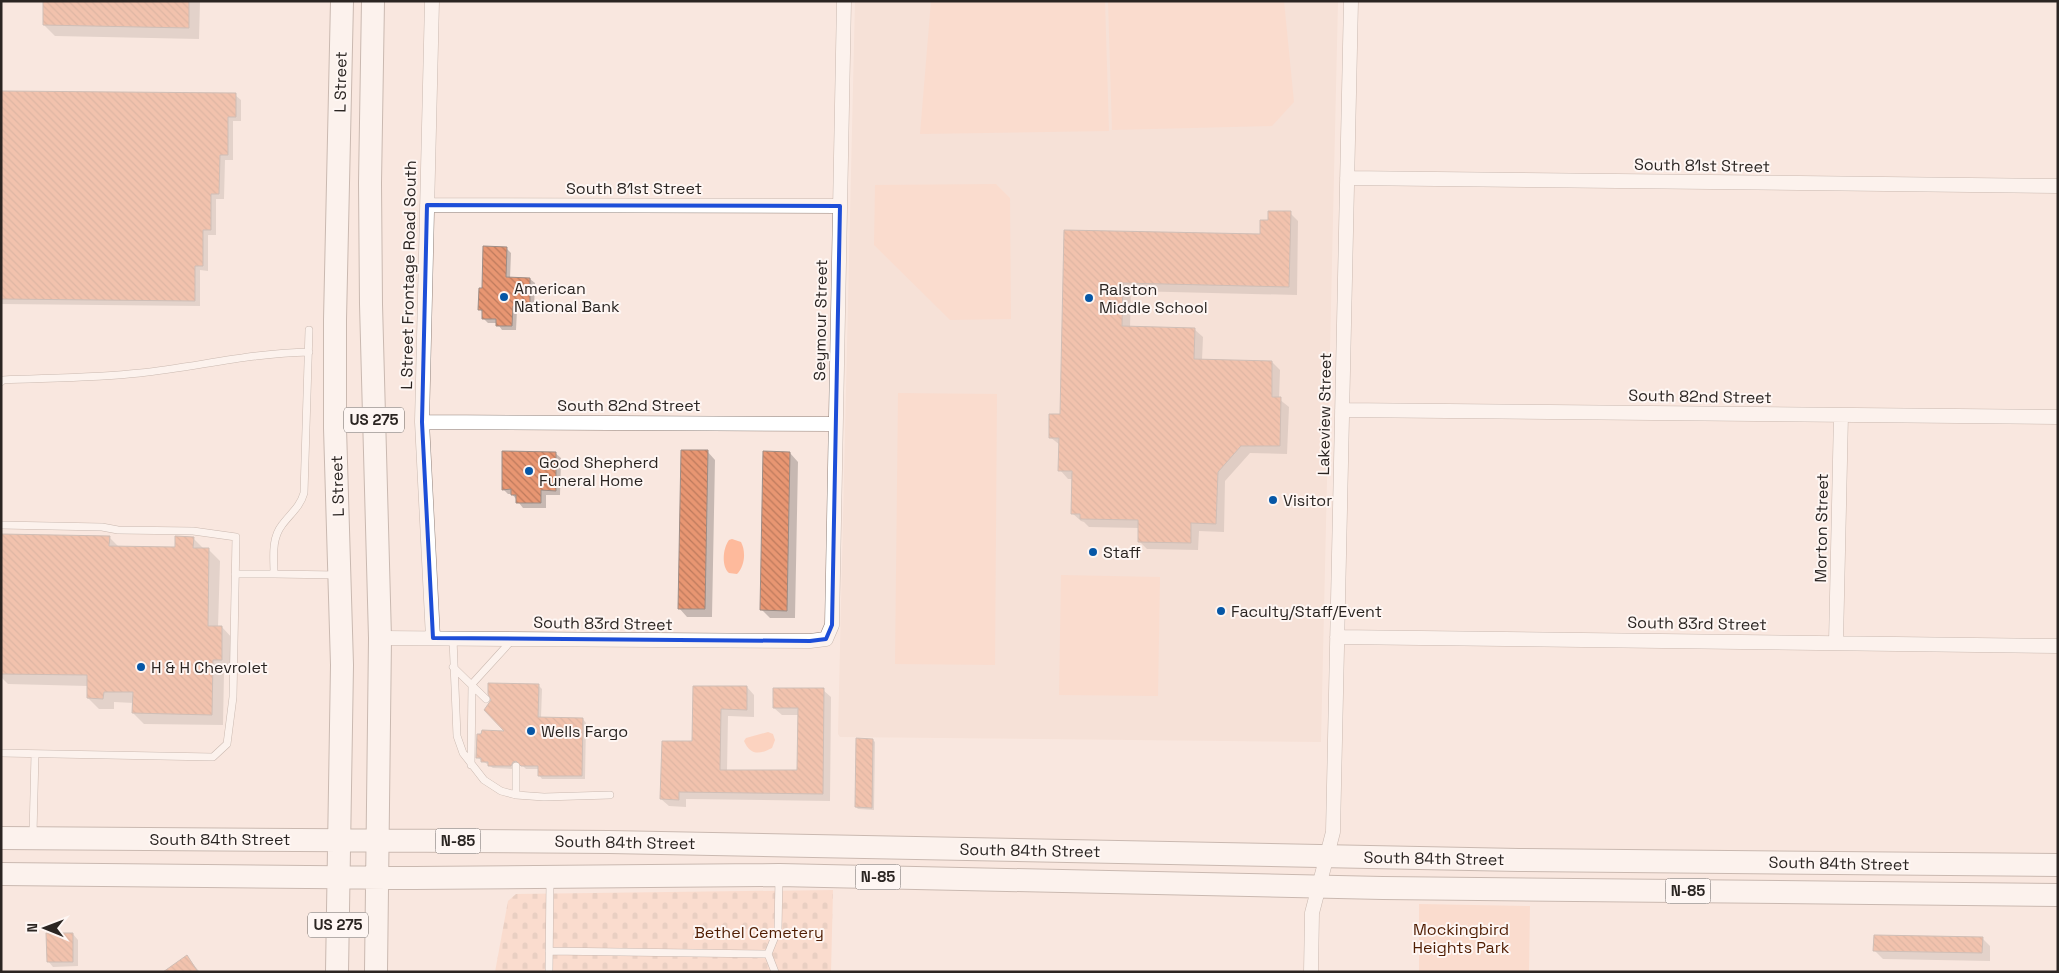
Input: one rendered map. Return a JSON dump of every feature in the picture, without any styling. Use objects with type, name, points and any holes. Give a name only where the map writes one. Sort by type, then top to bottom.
[{"type":"main road","name":"L Street","points":[[337,972],[342,694],[335,428],[335,320],[342,1]]},
{"type":"main road","name":"L Street","points":[[372,1],[370,286],[380,638],[376,972]]},
{"type":"main road","name":"South 84th Street","points":[[1,838],[340,839],[752,844],[1326,856],[2058,865]]},
{"type":"main road","name":"South 84th Street","points":[[1,874],[339,878],[779,875],[1319,886],[2058,895]]},
{"type":"street","name":"L Street Frontage Road South","points":[[432,1],[422,422],[433,638]]},
{"type":"street","name":"Seymour Street","points":[[826,639],[832,625],[844,1]]},
{"type":"street","name":"Lakeview Street","points":[[1311,972],[1312,914],[1333,832],[1350,1]]},
{"type":"street","name":"South 81st Street","points":[[1347,178],[2058,186]]},
{"type":"street","name":"South 81st Street","points":[[427,205],[840,206]]},
{"type":"street","name":"South 82nd Street","points":[[1342,410],[2058,417]]},
{"type":"street","name":"Morton Street","points":[[1836,642],[1841,415]]},
{"type":"street","name":"South 82nd Street","points":[[422,422],[835,424]]},
{"type":"street","name":"South 83rd Street","points":[[1337,637],[2058,646]]},
{"type":"street","name":"South 83rd Street","points":[[380,638],[810,642],[826,639]]},
{"type":"lane","points":[[274,574],[276,537],[282,524],[299,506],[304,493],[310,330]]},
{"type":"lane","points":[[1,382],[3,380],[138,374],[265,354],[309,352]]},
{"type":"lane","points":[[1,525],[193,531],[236,536],[232,707],[227,744],[213,757],[1,753]]},
{"type":"lane","points":[[235,574],[340,575]]},
{"type":"lane","points":[[453,639],[456,736],[463,754],[484,780],[501,791],[516,794],[544,797],[610,795]]},
{"type":"lane","points":[[471,766],[472,684],[512,640]]},
{"type":"lane","points":[[453,667],[486,699]]},
{"type":"lane","points":[[33,837],[35,754]]},
{"type":"lane","points":[[516,766],[516,794]]},
{"type":"lane","points":[[775,972],[768,954],[778,928],[779,875]]},
{"type":"lane","points":[[549,972],[550,877]]},
{"type":"lane","points":[[549,951],[768,954]]},
{"type":"highlighted area","points":[[427,205],[840,206],[832,625],[826,639],[810,641],[433,638],[422,422]]},
{"type":"shaded area","name":"Ralston Middle School","points":[[855,1],[1338,1],[1321,742],[840,737],[838,734]]},
{"type":"shaded area","points":[[729,540],[741,542],[744,550],[743,563],[737,574],[729,573],[724,562],[725,548]]},
{"type":"shaded area","points":[[768,732],[773,734],[775,740],[772,748],[759,753],[752,751],[746,746],[744,741],[746,738]]},
{"type":"green space","points":[[931,1],[1105,1],[1109,131],[920,134]]},
{"type":"green space","points":[[1108,1],[1284,1],[1294,102],[1272,126],[1112,130]]},
{"type":"green space","points":[[996,184],[1010,198],[1011,319],[950,320],[874,245],[875,185]]},
{"type":"green space","points":[[898,393],[997,394],[995,665],[895,664]]},
{"type":"green space","points":[[1061,575],[1160,577],[1158,696],[1059,695]]},
{"type":"green space","name":"Bethel Cemetery","points":[[833,890],[831,972],[495,972],[508,901],[516,894]]},
{"type":"green space","name":"Mockingbird Heights Park","points":[[1419,904],[1530,906],[1529,972],[1419,972]]},
{"type":"building","points":[[43,1],[189,1],[189,28],[43,25]]},
{"type":"building","points":[[1,91],[236,93],[236,117],[228,117],[228,155],[220,155],[219,194],[211,194],[211,230],[203,230],[203,266],[195,266],[195,301],[1,299]]},
{"type":"building","points":[[1268,211],[1291,211],[1289,287],[1123,283],[1122,326],[1195,328],[1194,359],[1272,361],[1272,397],[1281,397],[1280,446],[1241,446],[1218,472],[1216,524],[1191,523],[1191,543],[1138,542],[1138,520],[1080,519],[1080,514],[1071,514],[1072,471],[1058,471],[1059,438],[1049,438],[1049,414],[1060,414],[1064,230],[1260,234],[1260,220],[1268,220]]},
{"type":"building","name":"American National Bank","points":[[483,246],[507,247],[506,277],[530,278],[530,306],[513,306],[512,326],[496,326],[496,319],[482,319],[482,310],[478,310],[479,288],[482,288]]},
{"type":"building","points":[[681,450],[708,450],[705,609],[678,609]]},
{"type":"building","name":"Good Shepherd Funeral Home","points":[[502,451],[556,452],[556,491],[541,490],[541,503],[516,503],[516,495],[511,495],[511,489],[502,490]]},
{"type":"building","points":[[763,451],[790,452],[787,611],[760,610]]},
{"type":"building","points":[[1,534],[110,536],[109,546],[175,547],[175,536],[194,537],[193,548],[209,548],[208,626],[222,626],[222,660],[213,660],[212,715],[132,713],[133,692],[104,692],[103,699],[87,698],[87,675],[1,674]]},
{"type":"building","points":[[488,683],[539,684],[538,717],[583,718],[582,776],[538,776],[538,766],[521,766],[516,761],[511,766],[488,766],[488,762],[481,762],[481,758],[476,758],[477,734],[481,734],[482,730],[504,731],[484,710],[491,700],[488,694]]},
{"type":"building","points":[[693,686],[747,686],[747,710],[721,709],[720,770],[797,770],[798,708],[773,708],[773,688],[824,688],[823,794],[679,792],[679,800],[660,799],[662,741],[692,741]]},
{"type":"building","points":[[856,738],[873,739],[872,808],[855,807]]},
{"type":"building","points":[[46,933],[73,933],[73,962],[47,962]]},
{"type":"building","points":[[1874,935],[1983,937],[1982,953],[1873,951]]},
{"type":"building","points":[[187,955],[198,972],[163,972]]},
{"type":"place","name":"American National Bank","points":[[504,297]]},
{"type":"place","name":"Ralston Middle School","points":[[1089,298]]},
{"type":"place","name":"Good Shepherd Funeral Home","points":[[529,471]]},
{"type":"place","name":"Visitor","points":[[1273,500]]},
{"type":"place","name":"Staff","points":[[1093,552]]},
{"type":"place","name":"Faculty/Staff/Event","points":[[1221,611]]},
{"type":"place","name":"H & H Chevrolet","points":[[141,667]]},
{"type":"place","name":"Wells Fargo","points":[[531,731]]}]
